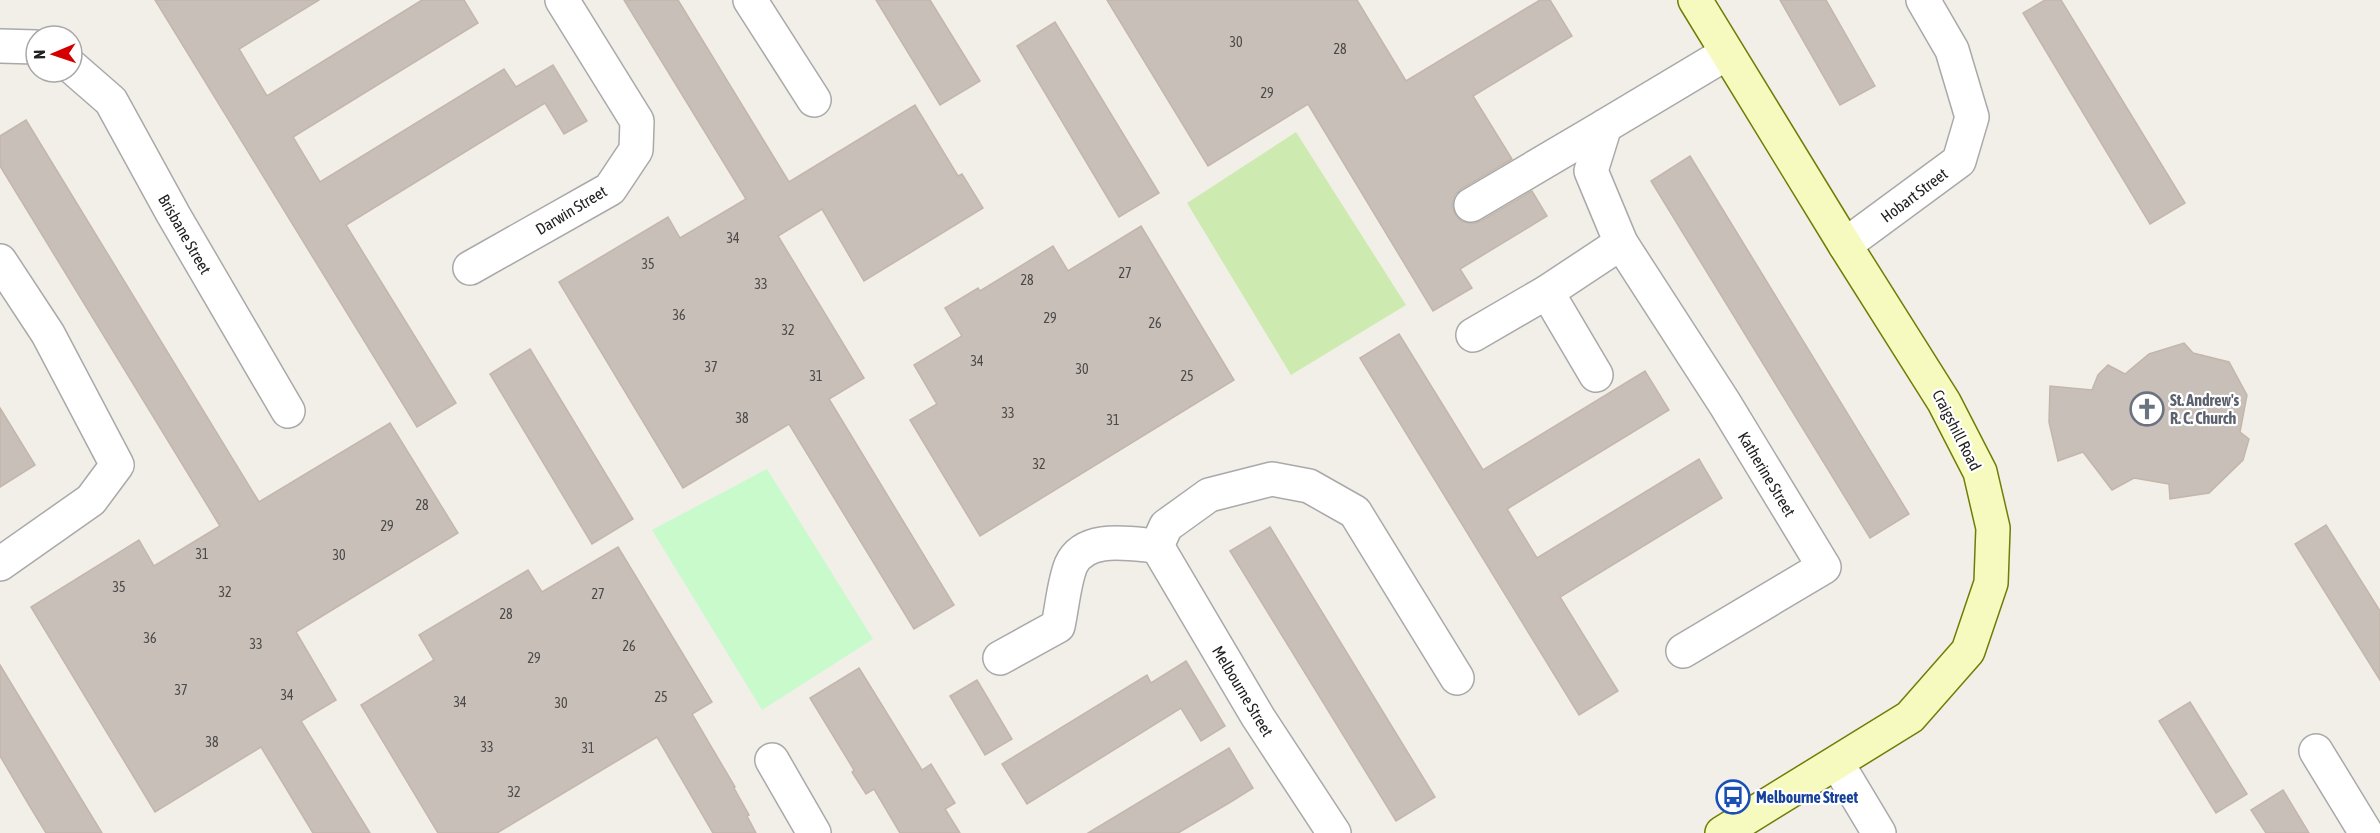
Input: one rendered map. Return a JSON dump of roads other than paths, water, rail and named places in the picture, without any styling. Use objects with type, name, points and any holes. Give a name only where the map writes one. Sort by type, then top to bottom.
[{"type":"street","name":"Darwin Street","points":[[470,268],[610,189],[636,150],[637,121],[562,0]]},
{"type":"street","points":[[750,0],[814,100]]},
{"type":"street","name":"Craigshill Road","points":[[1695,0],[1944,402],[1980,472],[1993,528],[1991,583],[1968,651],[1910,717],[1722,833]]},
{"type":"street","name":"Hobart Street","points":[[1845,245],[1959,161],[1972,117],[1952,50],[1923,0]]},
{"type":"street","points":[[0,46],[24,47]]},
{"type":"street","points":[[1471,205],[1727,53]]},
{"type":"street","name":"Brisbane Street","points":[[84,77],[111,101],[173,214],[288,411]]},
{"type":"street","name":"Katherine Street","points":[[1605,126],[1591,171],[1621,243],[1725,404],[1824,567],[1683,651]]},
{"type":"street","points":[[1473,335],[1547,292],[1621,243]]},
{"type":"street","points":[[0,261],[48,334],[117,465],[91,500],[0,564]]},
{"type":"street","points":[[1547,292],[1596,375]]},
{"type":"street","points":[[1000,658],[1058,626],[1072,564],[1088,547],[1114,543],[1157,546],[1166,526],[1209,495],[1272,479],[1309,486],[1355,512],[1457,678]]},
{"type":"street","name":"Melbourne Street","points":[[1157,546],[1258,717],[1334,833]]},
{"type":"street","points":[[2316,751],[2366,833]]},
{"type":"street","points":[[772,760],[810,832]]},
{"type":"street","points":[[1837,764],[1879,833]]},
{"type":"place","name":"St. Andrew's R. C. Church","points":[[2147,409]]},
{"type":"place","name":"Melbourne Street","points":[[1733,797]]}]
